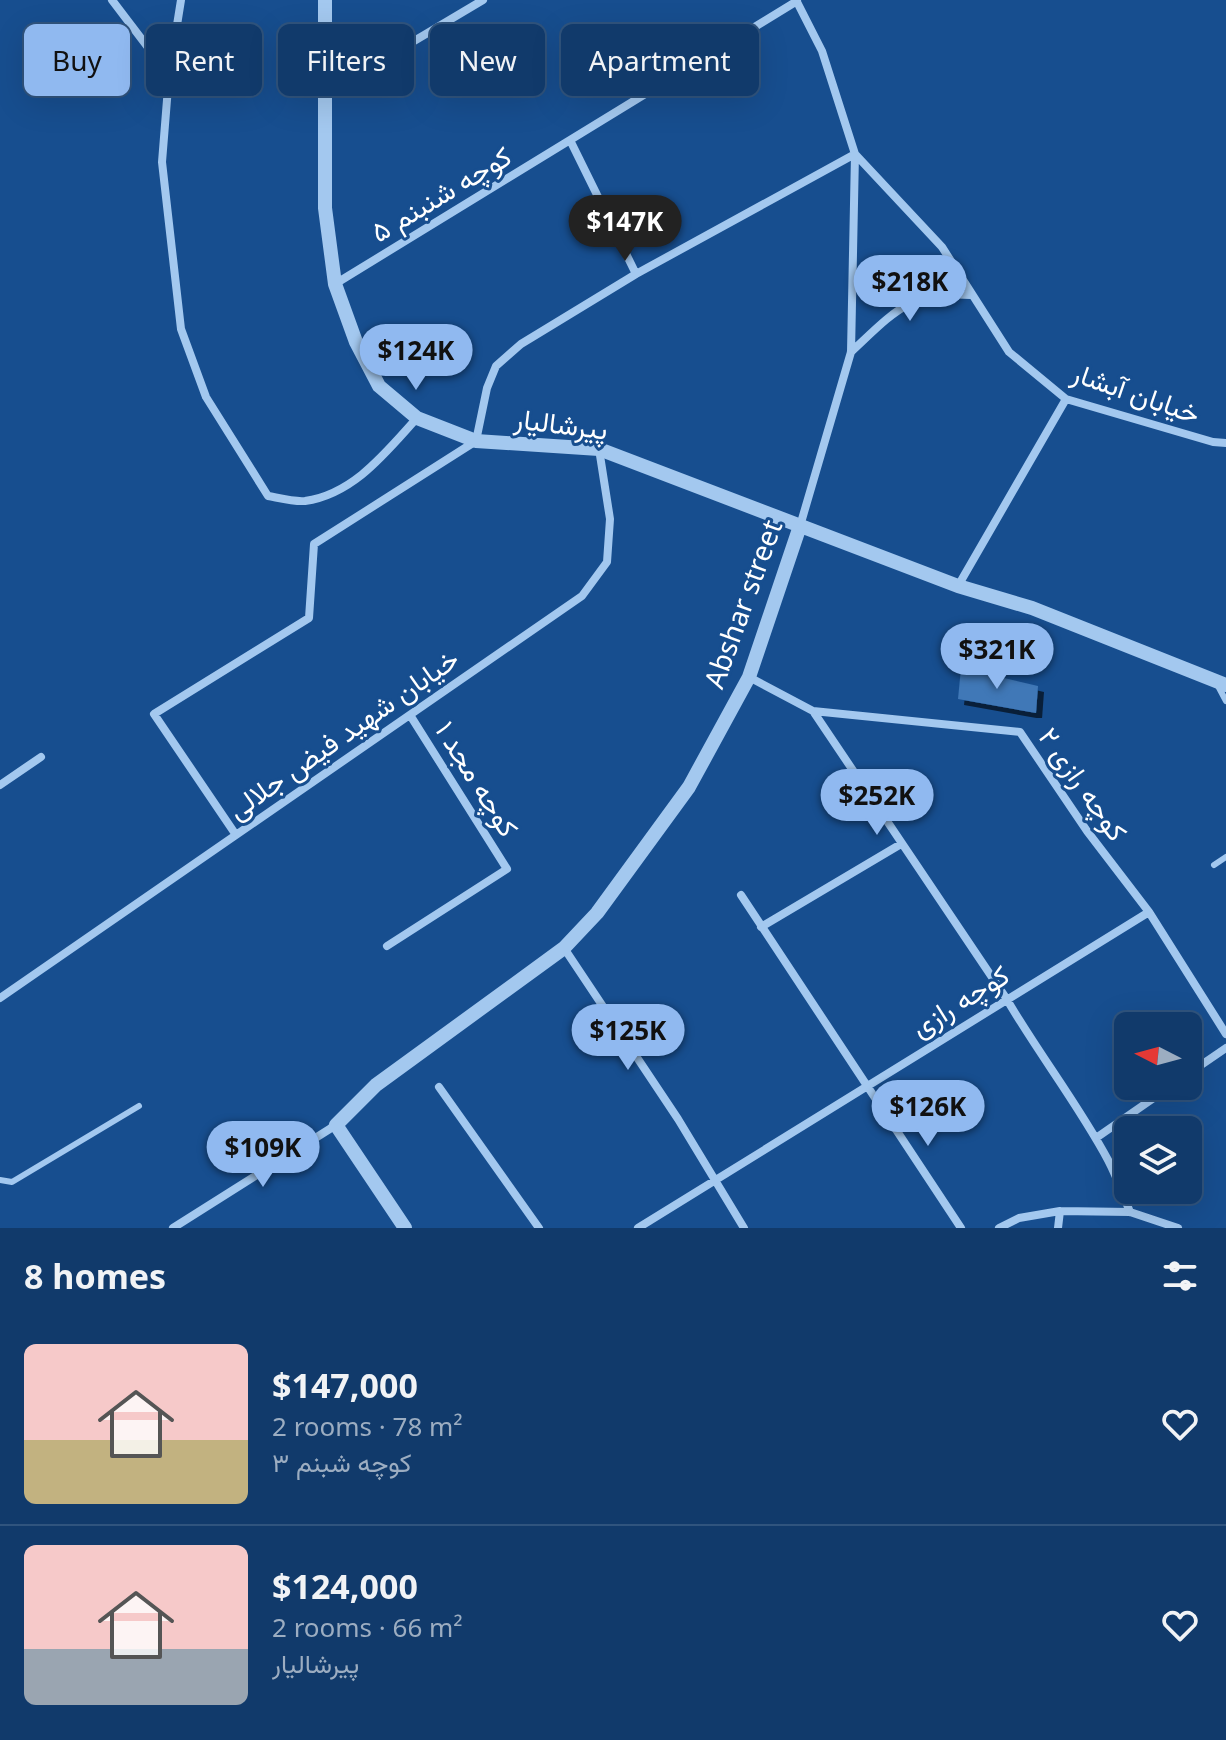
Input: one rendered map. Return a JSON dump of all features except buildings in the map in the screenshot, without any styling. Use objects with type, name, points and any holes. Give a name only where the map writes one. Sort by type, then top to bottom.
[{"type":"street","points":[[112,0],[146,45]]},
{"type":"street","points":[[177,24],[181,0]]},
{"type":"street","name":"پیرشالیار","points":[[325,0],[325,208],[335,284],[356,342],[379,386],[417,418],[476,441],[599,449],[958,586],[1032,608],[1221,683]]},
{"type":"street","points":[[414,41],[483,0]]},
{"type":"street","name":"کوچه شنبنم ۵","points":[[335,284],[797,1]]},
{"type":"street","name":"Abshar street","points":[[173,1228],[336,1125],[376,1085],[564,948],[597,913],[689,787],[749,677],[800,526],[851,352],[855,154],[822,51],[797,1]]},
{"type":"street","points":[[167,96],[162,162],[181,329],[206,397],[268,496],[303,501],[341,490],[378,462],[417,418]]},
{"type":"street","points":[[570,140],[636,274]]},
{"type":"street","points":[[236,835],[154,714],[309,618],[314,544],[476,441],[487,388],[496,366],[521,344],[636,274],[855,154]]},
{"type":"street","name":"خیابان آبشار","points":[[855,154],[942,247],[1009,352],[1066,399],[1213,442],[1226,443]]},
{"type":"street","points":[[851,352],[893,314],[926,296],[946,293],[971,295]]},
{"type":"street","points":[[958,586],[1066,399]]},
{"type":"street","name":"خیابان شهید فیض جلالی","points":[[0,998],[582,596],[607,562],[610,519],[599,449]]},
{"type":"street","points":[[749,677],[813,711],[1096,1138],[1130,1212]]},
{"type":"street","name":"کوچه رازی ۲","points":[[813,711],[1020,732],[1087,831],[1149,912],[1226,1034]]},
{"type":"street","name":"کوچه مجد ۱","points":[[387,946],[507,869],[410,715]]},
{"type":"street","points":[[0,785],[41,757]]},
{"type":"street","points":[[761,927],[901,844]]},
{"type":"street","points":[[741,895],[961,1228]]},
{"type":"street","name":"کوچه رازی","points":[[638,1228],[1149,912]]},
{"type":"street","points":[[564,948],[678,1119],[744,1228]]},
{"type":"street","points":[[1202,1064],[1226,1048]]},
{"type":"street","points":[[439,1087],[539,1228]]},
{"type":"street","points":[[1096,1138],[1151,1100]]},
{"type":"street","points":[[336,1125],[405,1228]]},
{"type":"street","points":[[1058,1228],[1060,1211]]},
{"type":"street","points":[[999,1228],[1019,1218],[1060,1211],[1130,1212],[1178,1228]]},
{"type":"lane","points":[[1221,683],[1226,701]]},
{"type":"lane","points":[[1214,865],[1226,857]]},
{"type":"lane","points":[[0,1180],[12,1182],[139,1106]]}]
